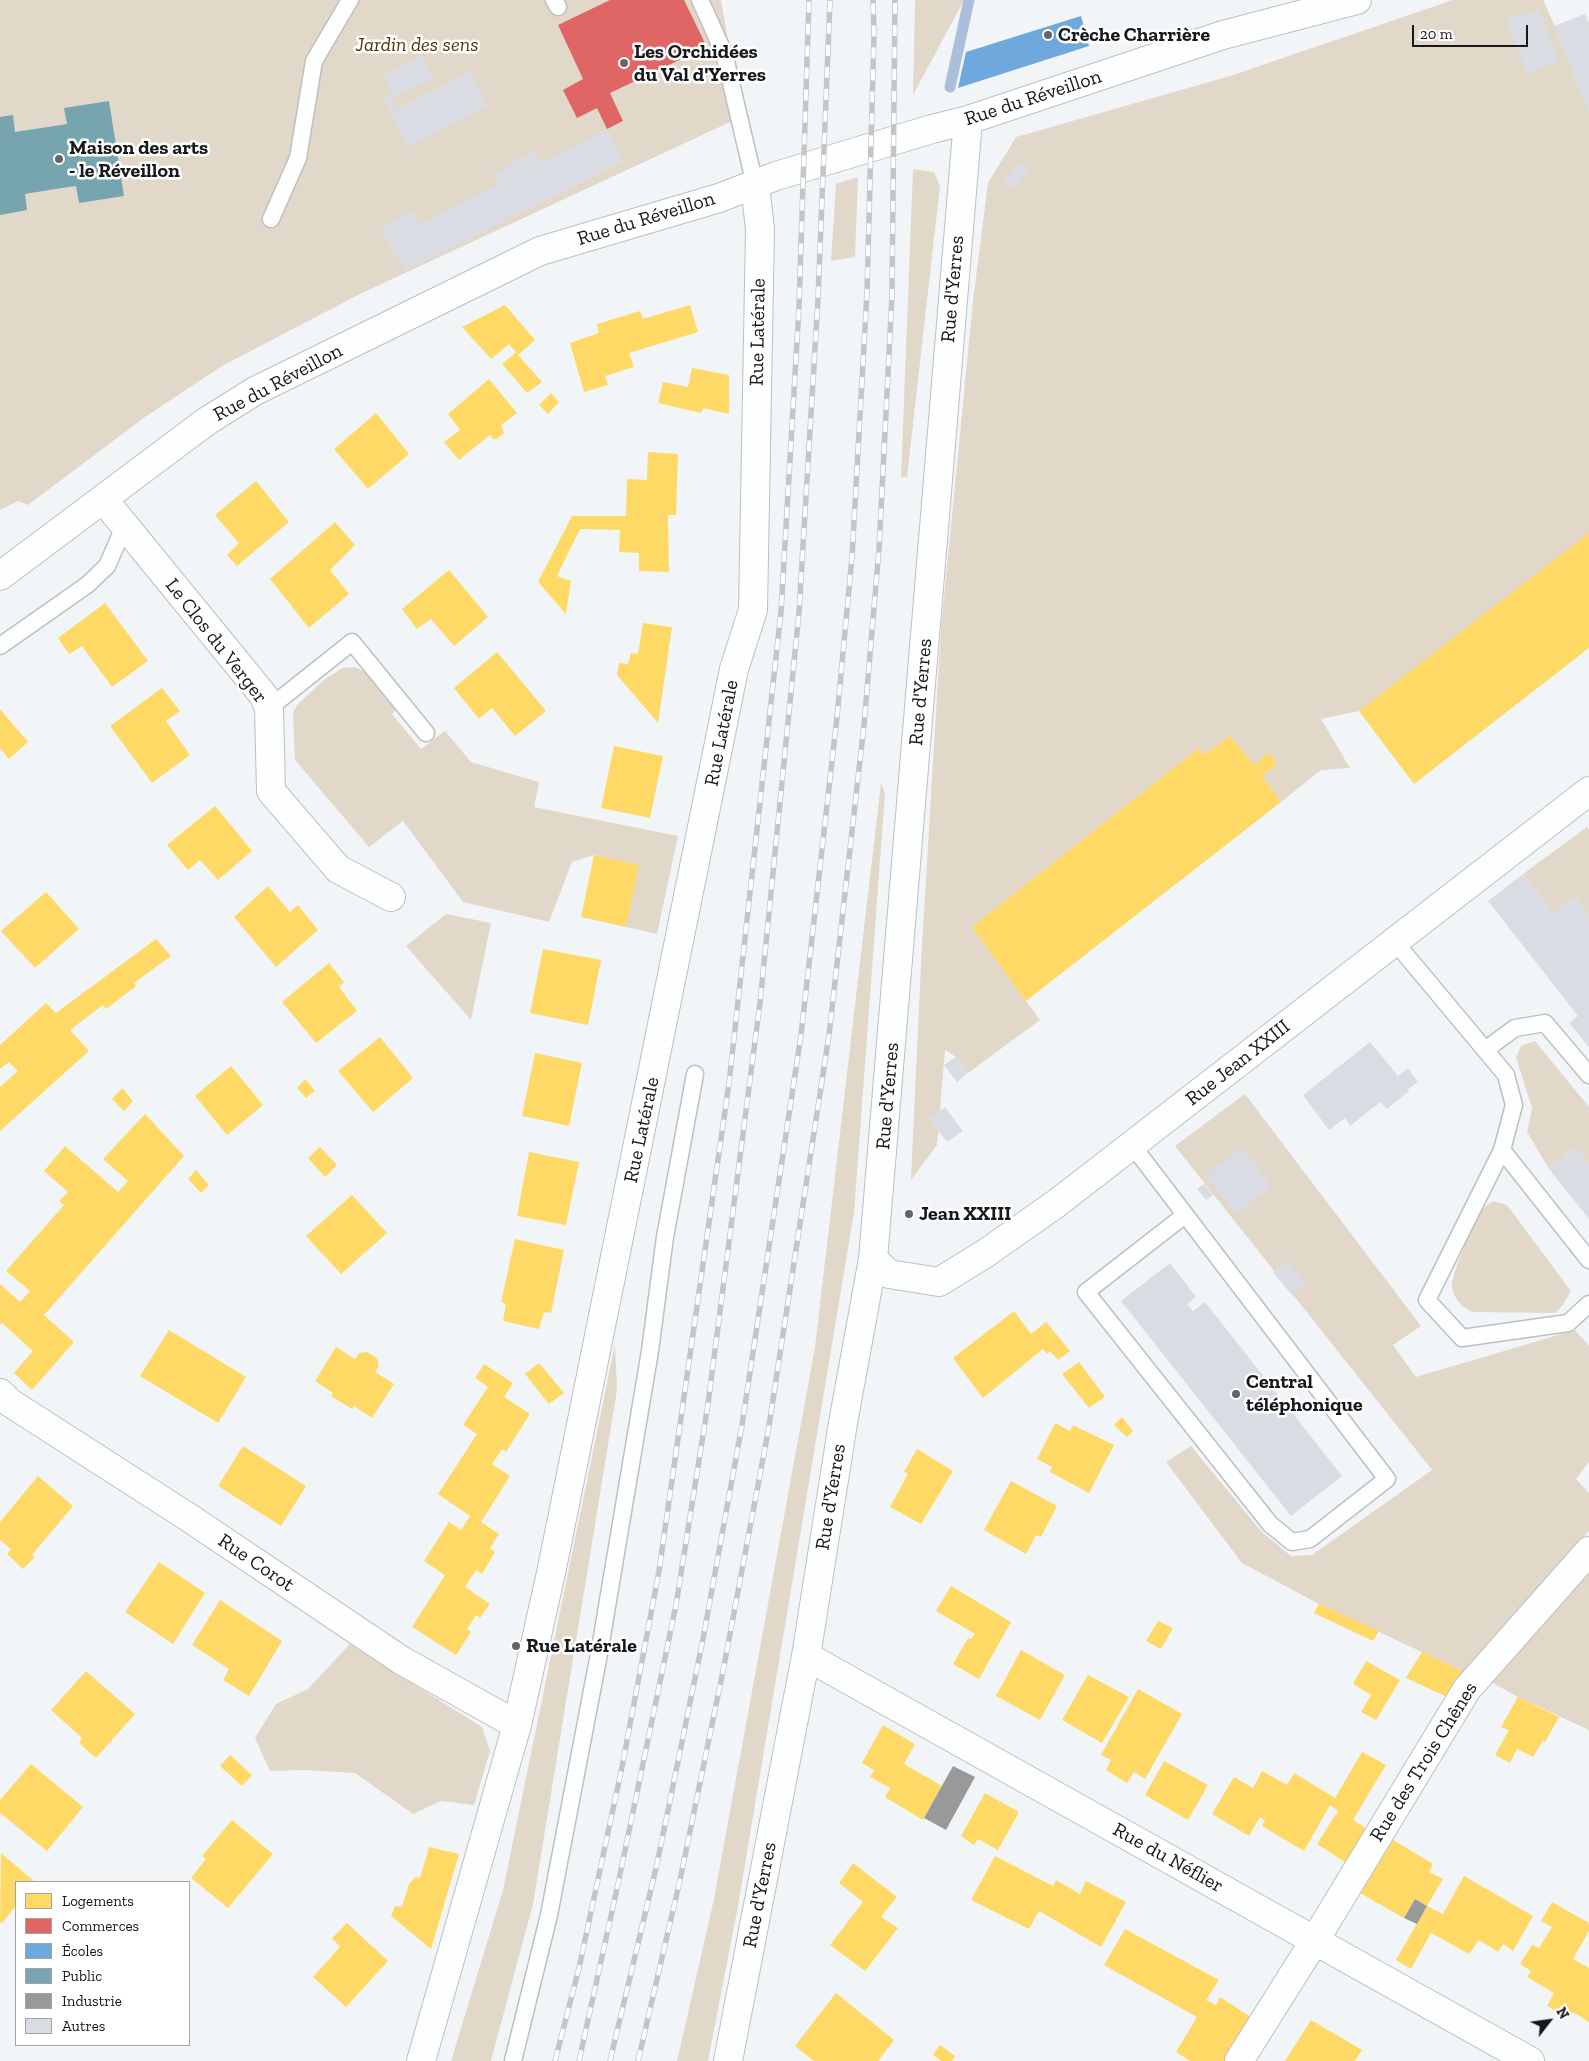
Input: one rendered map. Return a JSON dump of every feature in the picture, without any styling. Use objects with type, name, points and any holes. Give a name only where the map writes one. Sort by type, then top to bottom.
[{"type":"street","name":"Rue du Réveillon","points":[[0,576],[207,420],[255,391],[540,251],[710,201],[776,176],[968,120],[1223,35],[1357,0]]},
{"type":"street","name":"Rue d'Yerres","points":[[728,2061],[806,1656],[843,1423],[874,1259],[968,120]]},
{"type":"street","name":"Rue Latérale","points":[[421,2061],[517,1725],[551,1573],[734,669],[753,610],[760,229],[755,185]]},
{"type":"street","name":"Le Clos du Verger","points":[[103,499],[264,696],[269,708],[271,791],[338,869],[391,897]]},
{"type":"street","name":"Rue Jean XXIII","points":[[874,1259],[889,1274],[939,1282],[986,1253],[1132,1145],[1588,793]]},
{"type":"street","name":"Rue Corot","points":[[0,1394],[9,1402],[188,1517],[401,1660],[517,1725]]},
{"type":"street","name":"Rue des Trois Chênes","points":[[1239,2061],[1315,1940],[1467,1689],[1589,1551]]},
{"type":"street","name":"Rue du Néflier","points":[[806,1656],[1530,2061]]},
{"type":"lane","points":[[271,219],[298,158],[314,61],[350,0]]},
{"type":"lane","points":[[700,0],[724,53],[755,185]]},
{"type":"lane","points":[[0,646],[94,579],[107,566],[124,527]]},
{"type":"lane","points":[[269,708],[352,642],[426,733]]},
{"type":"lane","points":[[1395,942],[1506,1075],[1514,1105],[1502,1150],[1427,1300],[1462,1338],[1568,1323],[1589,1304]]},
{"type":"lane","points":[[1485,1050],[1515,1028],[1545,1023],[1589,1075]]},
{"type":"lane","points":[[513,2061],[549,1915],[597,1664],[650,1351],[665,1238],[695,1074]]},
{"type":"lane","points":[[1132,1145],[1387,1478],[1310,1538],[1292,1542],[1270,1524],[1086,1292],[1185,1215]]},
{"type":"lane","points":[[1502,1150],[1589,1260]]},
{"type":"green space","name":"Jardin des sens","points":[[0,0],[721,0],[741,117],[362,293],[222,366],[145,417],[28,505],[18,501],[0,510]]},
{"type":"green space","points":[[915,0],[964,0],[913,95]]},
{"type":"green space","points":[[1453,0],[1543,0],[1589,101],[1589,535],[1359,711],[1321,719],[1350,768],[1321,770],[1281,802],[1262,776],[1277,764],[1269,753],[1254,765],[1230,736],[1204,755],[1199,748],[972,927],[1040,1020],[968,1073],[956,1057],[945,1050],[937,1145],[911,1180],[921,963],[941,628],[973,301],[988,183],[1016,137],[1230,76]]},
{"type":"green space","points":[[913,169],[934,172],[940,186],[907,477],[901,477]]},
{"type":"green space","points":[[858,177],[855,257],[831,261],[836,184]]},
{"type":"green space","points":[[355,667],[365,672],[398,707],[392,714],[421,749],[445,731],[471,762],[539,782],[534,807],[678,836],[657,934],[626,927],[638,865],[594,855],[572,862],[549,922],[463,902],[403,821],[369,847],[295,760],[293,712],[298,704],[325,679],[343,668]]},
{"type":"green space","points":[[881,783],[885,793],[854,1213],[738,1906],[708,2061],[677,2061],[714,1899],[815,1347]]},
{"type":"green space","points":[[1587,827],[1589,830],[1589,915],[1575,897],[1553,914],[1523,874]]},
{"type":"green space","points":[[446,914],[491,923],[471,1020],[406,946]]},
{"type":"green space","points":[[1535,1041],[1589,1107],[1589,1165],[1574,1147],[1549,1169],[1527,1132],[1532,1108],[1516,1057],[1521,1046]]},
{"type":"green space","points":[[1245,1094],[1421,1326],[1393,1345],[1416,1377],[1575,1330],[1589,1346],[1589,1462],[1576,1479],[1589,1493],[1589,1531],[1471,1675],[1319,1604],[1242,1563],[1166,1462],[1191,1446],[1261,1531],[1291,1556],[1312,1555],[1432,1470],[1175,1146]]},
{"type":"green space","points":[[1493,1201],[1507,1205],[1571,1291],[1563,1305],[1555,1313],[1473,1312],[1456,1299],[1452,1286],[1460,1259],[1480,1213]]},
{"type":"green space","points":[[615,1344],[617,1390],[533,1904],[491,2061],[451,2061],[503,1890]]},
{"type":"green space","points":[[1589,1573],[1589,1730],[1518,1697],[1491,1682]]},
{"type":"green space","points":[[350,1644],[482,1727],[490,1751],[474,1805],[441,1801],[413,1814],[355,1773],[304,1770],[270,1771],[255,1738],[276,1704],[308,1689]]},
{"type":"building: Logements","points":[[505,305],[535,340],[518,355],[542,382],[527,393],[502,364],[516,352],[509,344],[491,359],[462,327]]},
{"type":"building: Logements","points":[[690,305],[698,332],[629,353],[634,367],[605,376],[608,385],[584,392],[570,343],[599,333],[597,324],[640,311],[643,319]]},
{"type":"building: Logements","points":[[692,368],[729,375],[729,414],[703,408],[701,413],[658,403],[663,382],[688,387]]},
{"type":"building: Logements","points":[[489,379],[517,413],[501,425],[504,433],[497,439],[493,439],[490,435],[459,460],[444,442],[460,430],[448,414]]},
{"type":"building: Logements","points":[[551,393],[559,402],[548,414],[539,405]]},
{"type":"building: Logements","points":[[376,413],[409,454],[368,489],[334,449]]},
{"type":"building: Logements","points":[[648,452],[678,454],[676,515],[668,515],[669,572],[639,571],[639,553],[619,552],[620,530],[580,529],[557,576],[571,581],[566,614],[538,582],[572,516],[626,516],[627,479],[647,480]]},
{"type":"building: Logements","points":[[256,481],[289,522],[237,566],[227,555],[239,543],[215,515]]},
{"type":"building: Logements","points":[[335,522],[355,545],[330,570],[349,594],[309,628],[270,579]]},
{"type":"building: Logements","points":[[1589,533],[1589,648],[1414,784],[1359,711]]},
{"type":"building: Logements","points":[[449,570],[488,617],[454,646],[431,619],[417,629],[402,609]]},
{"type":"building: Logements","points":[[105,603],[148,661],[112,687],[82,646],[69,654],[58,638]]},
{"type":"building: Logements","points":[[643,623],[672,627],[658,723],[617,675],[619,663],[628,664],[631,653],[638,654]]},
{"type":"building: Logements","points":[[497,652],[546,711],[515,736],[492,708],[479,719],[454,688]]},
{"type":"building: Logements","points":[[162,688],[180,711],[166,721],[190,755],[152,783],[110,726]]},
{"type":"building: Logements","points":[[0,709],[28,742],[9,759],[0,748]]},
{"type":"building: Logements","points":[[1230,736],[1254,765],[1269,753],[1277,764],[1262,776],[1281,802],[1026,1001],[972,927],[1199,748],[1204,755]]},
{"type":"building: Logements","points":[[614,746],[663,756],[650,818],[601,808]]},
{"type":"building: Logements","points":[[215,806],[252,851],[218,880],[200,860],[188,870],[167,845]]},
{"type":"building: Logements","points":[[594,855],[639,865],[626,927],[581,917]]},
{"type":"building: Logements","points":[[268,886],[290,912],[298,905],[318,930],[276,967],[234,917]]},
{"type":"building: Logements","points":[[46,892],[79,929],[35,968],[1,931]]},
{"type":"building: Logements","points":[[156,939],[171,956],[134,983],[136,986],[106,1009],[103,1005],[70,1030],[89,1051],[0,1131],[0,1087],[18,1071],[9,1062],[0,1069],[0,1045],[46,1003],[56,1013]]},
{"type":"building: Logements","points":[[543,949],[601,960],[588,1025],[530,1013]]},
{"type":"building: Logements","points":[[329,963],[344,982],[339,987],[357,1011],[316,1043],[282,1002]]},
{"type":"building: Logements","points":[[380,1037],[413,1078],[373,1112],[338,1071]]},
{"type":"building: Logements","points":[[535,1053],[582,1063],[569,1126],[522,1116]]},
{"type":"building: Logements","points":[[231,1066],[263,1105],[227,1135],[195,1096]]},
{"type":"building: Logements","points":[[305,1079],[315,1091],[306,1098],[297,1088]]},
{"type":"building: Logements","points":[[122,1088],[133,1101],[124,1111],[112,1099]]},
{"type":"building: Logements","points":[[145,1114],[184,1156],[44,1315],[74,1342],[32,1390],[14,1373],[33,1351],[2,1323],[0,1325],[0,1284],[20,1302],[30,1291],[6,1271],[64,1205],[59,1201],[68,1192],[44,1171],[65,1146],[118,1192],[128,1181],[103,1159]]},
{"type":"building: Logements","points":[[320,1147],[337,1165],[325,1177],[308,1158]]},
{"type":"building: Logements","points":[[529,1152],[579,1162],[566,1225],[517,1216]]},
{"type":"building: Logements","points":[[196,1170],[209,1185],[201,1193],[188,1179]]},
{"type":"building: Logements","points":[[352,1195],[387,1233],[341,1274],[306,1236]]},
{"type":"building: Logements","points":[[515,1239],[564,1250],[551,1313],[544,1312],[539,1329],[503,1321],[506,1304],[501,1302]]},
{"type":"building: Logements","points":[[1014,1311],[1031,1334],[1046,1322],[1070,1351],[1058,1360],[1050,1351],[1047,1354],[1043,1349],[983,1398],[953,1358]]},
{"type":"building: Logements","points":[[169,1330],[246,1377],[218,1423],[140,1376]]},
{"type":"building: Logements","points":[[336,1347],[355,1359],[359,1353],[367,1352],[377,1358],[379,1366],[375,1372],[394,1384],[372,1418],[354,1406],[352,1409],[331,1396],[333,1393],[315,1381]]},
{"type":"building: Logements","points":[[1079,1362],[1105,1397],[1089,1408],[1062,1374]]},
{"type":"building: Logements","points":[[539,1363],[564,1393],[549,1404],[525,1374]]},
{"type":"building: Logements","points":[[484,1364],[513,1383],[504,1397],[530,1414],[506,1452],[502,1449],[492,1464],[510,1476],[481,1522],[499,1534],[490,1548],[495,1552],[482,1574],[476,1570],[465,1587],[490,1604],[480,1618],[476,1615],[467,1629],[471,1632],[456,1655],[412,1627],[445,1575],[424,1561],[449,1522],[461,1530],[470,1516],[438,1494],[477,1434],[463,1425],[488,1387],[475,1378]]},
{"type":"building: Logements","points":[[1122,1417],[1133,1431],[1127,1437],[1114,1425]]},
{"type":"building: Logements","points":[[1055,1423],[1070,1431],[1073,1425],[1114,1445],[1089,1493],[1050,1472],[1052,1467],[1037,1459]]},
{"type":"building: Logements","points":[[243,1446],[306,1486],[281,1526],[218,1486]]},
{"type":"building: Logements","points":[[917,1449],[953,1471],[921,1524],[890,1507],[908,1474],[904,1472]]},
{"type":"building: Logements","points":[[38,1476],[73,1506],[32,1555],[35,1557],[23,1569],[7,1554],[11,1549],[0,1540],[0,1522]]},
{"type":"building: Logements","points":[[1011,1481],[1057,1506],[1041,1537],[1036,1535],[1026,1554],[984,1530]]},
{"type":"building: Logements","points":[[159,1562],[205,1593],[173,1644],[125,1612]]},
{"type":"building: Logements","points":[[951,1586],[1011,1622],[979,1679],[953,1664],[968,1638],[971,1639],[975,1634],[936,1611]]},
{"type":"building: Logements","points":[[220,1600],[282,1641],[249,1696],[223,1680],[229,1669],[192,1645]]},
{"type":"building: Logements","points":[[1319,1604],[1379,1631],[1373,1641],[1314,1613]]},
{"type":"building: Logements","points":[[1158,1621],[1173,1628],[1161,1649],[1146,1641]]},
{"type":"building: Logements","points":[[1021,1650],[1065,1675],[1040,1720],[996,1696]]},
{"type":"building: Logements","points":[[1422,1652],[1471,1675],[1456,1701],[1406,1678]]},
{"type":"building: Logements","points":[[1366,1661],[1400,1680],[1376,1720],[1361,1712],[1371,1695],[1353,1684]]},
{"type":"building: Logements","points":[[86,1671],[135,1714],[96,1758],[79,1743],[82,1738],[51,1710]]},
{"type":"building: Logements","points":[[1088,1675],[1129,1697],[1102,1743],[1062,1720]]},
{"type":"building: Logements","points":[[1138,1689],[1182,1714],[1145,1779],[1134,1772],[1127,1783],[1106,1770],[1111,1760],[1101,1755]]},
{"type":"building: Logements","points":[[1518,1697],[1559,1717],[1545,1742],[1543,1740],[1533,1757],[1517,1749],[1510,1763],[1495,1755],[1509,1730],[1501,1727]]},
{"type":"building: Logements","points":[[883,1725],[915,1744],[904,1764],[942,1786],[923,1820],[885,1797],[890,1788],[870,1777],[874,1770],[862,1763]]},
{"type":"building: Logements","points":[[1362,1752],[1386,1765],[1353,1820],[1372,1832],[1351,1866],[1317,1844],[1338,1811],[1330,1805],[1304,1851],[1262,1826],[1265,1821],[1260,1817],[1249,1836],[1212,1814],[1234,1777],[1253,1788],[1262,1771],[1287,1785],[1294,1773],[1335,1798]]},
{"type":"building: Logements","points":[[230,1755],[252,1775],[242,1786],[220,1766]]},
{"type":"building: Logements","points":[[1164,1761],[1208,1785],[1188,1820],[1145,1795]]},
{"type":"building: Logements","points":[[31,1764],[83,1807],[47,1851],[0,1813],[0,1800]]},
{"type":"building: Logements","points":[[985,1793],[1019,1812],[998,1850],[978,1839],[974,1845],[961,1836]]},
{"type":"building: Logements","points":[[232,1820],[273,1854],[228,1908],[191,1878],[206,1859],[202,1856]]},
{"type":"building: Logements","points":[[1393,1840],[1433,1864],[1429,1872],[1443,1879],[1427,1906],[1415,1899],[1404,1918],[1360,1893]]},
{"type":"building: Logements","points":[[429,1847],[459,1854],[431,1949],[391,1916],[395,1906],[402,1907],[409,1884],[416,1877],[420,1878]]},
{"type":"building: Logements","points":[[1,1853],[34,1881],[15,1881],[15,1907],[2,1923],[0,1922]]},
{"type":"building: Logements","points":[[995,1856],[1053,1886],[1056,1880],[1080,1894],[1086,1881],[1126,1902],[1101,1947],[1039,1911],[1029,1929],[971,1900]]},
{"type":"building: Logements","points":[[853,1863],[897,1897],[881,1917],[898,1928],[865,1971],[830,1945],[863,1902],[839,1883]]},
{"type":"building: Logements","points":[[1464,1876],[1533,1916],[1513,1951],[1503,1944],[1498,1952],[1479,1940],[1469,1954],[1431,1933],[1411,1969],[1396,1960],[1427,1906],[1443,1914]]},
{"type":"building: Logements","points":[[1552,1902],[1589,1923],[1589,1931],[1573,1959],[1589,1968],[1589,2022],[1573,2012],[1569,2018],[1547,2006],[1554,1993],[1527,1977],[1531,1971],[1520,1964],[1532,1945],[1539,1948],[1552,1927],[1541,1921]]},
{"type":"building: Logements","points":[[347,1923],[388,1961],[346,2007],[313,1977],[340,1947],[332,1938]]},
{"type":"building: Logements","points":[[1125,1929],[1219,1980],[1206,2000],[1216,2005],[1220,1997],[1254,2019],[1228,2061],[1190,2061],[1176,2052],[1197,2017],[1104,1965]]},
{"type":"building: Logements","points":[[836,1993],[894,2040],[878,2061],[814,2061],[795,2046]]},
{"type":"building: Logements","points":[[1311,2020],[1362,2050],[1355,2061],[1285,2061]]},
{"type":"building: Logements","points":[[940,2045],[955,2056],[952,2061],[941,2061],[933,2055]]},
{"type":"building: Commerces","name":"Les Orchidées du Val d'Yerres","points":[[610,0],[684,0],[707,47],[610,93],[623,121],[607,129],[597,108],[577,118],[563,90],[583,79],[558,25]]},
{"type":"building: Écoles","points":[[1081,16],[1089,46],[958,88],[966,52]]},
{"type":"building: Public","name":"Maison des arts - le Réveillon","points":[[109,101],[124,196],[79,203],[76,186],[49,190],[25,194],[27,210],[0,215],[0,117],[13,115],[15,132],[67,124],[64,108]]},
{"type":"building: Industrie","points":[[953,1766],[975,1777],[946,1830],[924,1818]]},
{"type":"building: Industrie","points":[[1415,1899],[1427,1906],[1417,1924],[1404,1918]]},
{"type":"building: Autres","points":[[1539,9],[1559,61],[1527,74],[1507,20]]},
{"type":"building: Autres","points":[[1585,14],[1589,23],[1589,113],[1554,26]]},
{"type":"building: Autres","points":[[421,56],[433,79],[394,98],[383,75]]},
{"type":"building: Autres","points":[[470,72],[488,105],[408,147],[383,98],[390,95],[397,109]]},
{"type":"building: Autres","points":[[607,129],[623,161],[405,271],[398,258],[396,258],[381,228],[412,211],[419,224],[498,184],[493,174],[534,152],[540,163]]},
{"type":"building: Autres","points":[[1019,162],[1029,171],[1015,189],[1003,180]]},
{"type":"building: Autres","points":[[1523,874],[1553,914],[1575,897],[1589,915],[1589,1047],[1569,1023],[1578,1016],[1488,901]]},
{"type":"building: Autres","points":[[1370,1042],[1398,1076],[1408,1068],[1418,1082],[1387,1109],[1380,1102],[1350,1126],[1345,1118],[1329,1130],[1303,1095]]},
{"type":"building: Autres","points":[[956,1057],[968,1073],[957,1082],[944,1065]]},
{"type":"building: Autres","points":[[945,1107],[963,1131],[947,1142],[928,1118]]},
{"type":"building: Autres","points":[[1242,1147],[1271,1186],[1236,1214],[1205,1175]]},
{"type":"building: Autres","points":[[1574,1147],[1589,1165],[1589,1219],[1549,1169]]},
{"type":"building: Autres","points":[[1204,1184],[1213,1195],[1206,1200],[1197,1189]]},
{"type":"building: Autres","points":[[1288,1261],[1306,1283],[1292,1295],[1273,1272]]},
{"type":"building: Autres","name":"Central téléphonique","points":[[1170,1263],[1196,1297],[1187,1304],[1193,1311],[1205,1302],[1342,1476],[1291,1516],[1121,1301]]},
{"type":"waterway","points":[[950,87],[969,0]]},
{"type":"railway","points":[[555,2061],[579,1968],[622,1767],[659,1571],[729,1083],[781,612],[799,307],[809,0]]},
{"type":"railway","points":[[579,2061],[676,1605],[708,1404],[760,1003],[799,612],[818,299],[830,0]]},
{"type":"railway","points":[[610,2061],[657,1864],[703,1639],[742,1425],[801,1035],[837,717],[852,557],[867,292],[874,34],[873,0]]},
{"type":"railway","points":[[638,2061],[680,1880],[723,1671],[768,1432],[829,1035],[864,725],[879,549],[892,295],[895,0]]},
{"type":"place","name":"Crèche Charrière","points":[[1048,35]]},
{"type":"place","name":"Les Orchidées du Val d'Yerres","points":[[624,63]]},
{"type":"place","name":"Maison des arts - le Réveillon","points":[[59,159]]},
{"type":"place","name":"Jean XXIII","points":[[909,1214]]},
{"type":"place","name":"Central téléphonique","points":[[1236,1394]]},
{"type":"place","name":"Rue Latérale","points":[[516,1646]]}]
